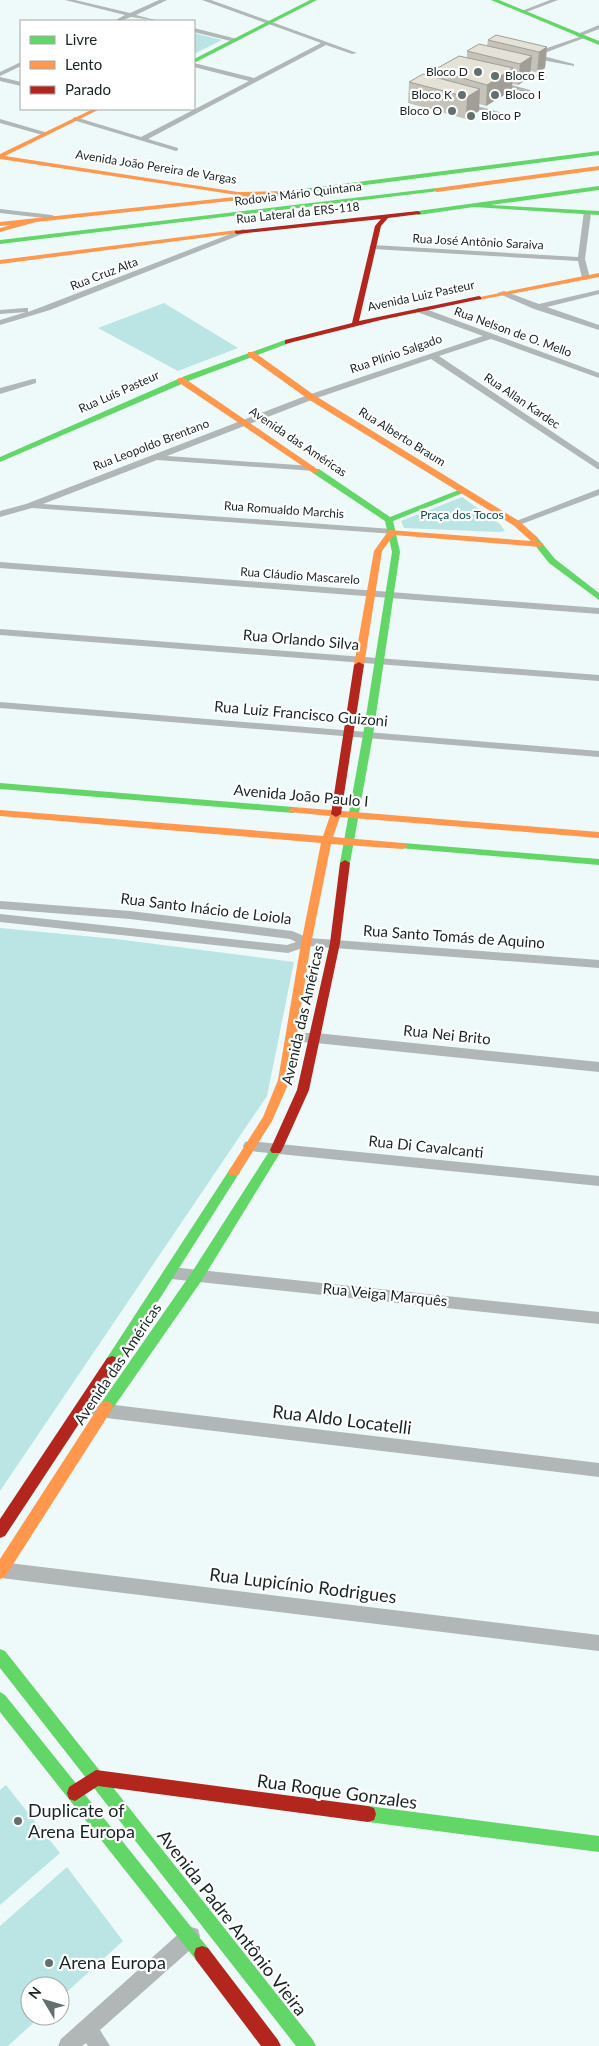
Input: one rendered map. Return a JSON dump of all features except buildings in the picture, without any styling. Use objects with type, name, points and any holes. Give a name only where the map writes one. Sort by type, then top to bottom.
[{"type":"main road","points":[[195,60],[314,0]]},
{"type":"main road","points":[[494,0],[599,42]]},
{"type":"main road","points":[[0,157],[95,110]]},
{"type":"main road","name":"Rua Lateral da ERS-118","points":[[2,220],[36,220],[184,205],[478,170],[599,153]]},
{"type":"main road","name":"Avenida João Pereira de Vargas","points":[[0,157],[195,196],[195,199],[184,205]]},
{"type":"main road","name":"Avenida João Pereira de Vargas","points":[[0,164],[251,195],[308,190]]},
{"type":"main road","name":"Rodovia Mário Quintana","points":[[0,242],[407,195],[599,168]]},
{"type":"main road","name":"Rodovia Mário Quintana","points":[[0,248],[420,202],[599,177]]},
{"type":"main road","name":"Rua Lateral da ERS-118","points":[[0,262],[213,240],[246,231],[365,220],[381,222],[476,206],[518,204],[599,188]]},
{"type":"main road","points":[[195,196],[204,194],[207,191],[205,189]]},
{"type":"main road","points":[[518,204],[599,214]]},
{"type":"main road","points":[[355,324],[373,246],[381,222]]},
{"type":"main road","name":"Avenida Luiz Pasteur","points":[[251,354],[355,324],[501,293],[599,275]]},
{"type":"main road","points":[[581,279],[599,290]]},
{"type":"main road","name":"Rua Luís Pasteur","points":[[0,460],[181,380],[251,354]]},
{"type":"main road","name":"Rua Alberto Braum","points":[[251,354],[311,397],[516,523],[538,543]]},
{"type":"main road","name":"Avenida das Américas","points":[[1,1571],[103,1411],[196,1276],[277,1148],[303,1090],[316,1038],[334,944],[352,816],[368,735],[390,595],[396,552],[390,526],[312,469],[181,380]]},
{"type":"main road","points":[[390,526],[464,491]]},
{"type":"main road","name":"Avenida das Américas","points":[[0,1531],[171,1273],[268,1118],[284,1080],[307,942],[327,840],[336,814],[359,660],[378,551],[390,526]]},
{"type":"main road","name":"Rua Romualdo Marchis","points":[[390,526],[538,543]]},
{"type":"main road","points":[[538,543],[565,558],[599,584]]},
{"type":"main road","points":[[538,543],[552,561],[599,597]]},
{"type":"main road","name":"Avenida João Paulo I","points":[[0,786],[599,835]]},
{"type":"main road","points":[[0,813],[599,862]]},
{"type":"main road","name":"Avenida Padre Antônio Vieira","points":[[0,1656],[305,2046]]},
{"type":"main road","points":[[0,1700],[190,1938],[269,2042]]},
{"type":"main road","points":[[75,1793],[96,1778]]},
{"type":"main road","name":"Rua Roque Gonzales","points":[[96,1778],[599,1844]]},
{"type":"street","points":[[68,0],[152,20]]},
{"type":"street","points":[[119,20],[164,0]]},
{"type":"street","points":[[205,0],[354,53]]},
{"type":"street","points":[[522,12],[555,0]]},
{"type":"street","points":[[531,56],[599,27]]},
{"type":"street","points":[[195,30],[235,40]]},
{"type":"street","points":[[142,139],[326,43]]},
{"type":"street","points":[[522,53],[572,66]]},
{"type":"street","points":[[0,74],[20,64]]},
{"type":"street","points":[[195,65],[254,80]]},
{"type":"street","points":[[509,70],[544,78]]},
{"type":"street","points":[[0,78],[20,84]]},
{"type":"street","points":[[492,82],[528,91]]},
{"type":"street","points":[[451,102],[497,113]]},
{"type":"street","points":[[75,119],[176,149]]},
{"type":"street","points":[[0,121],[46,134]]},
{"type":"street","points":[[581,279],[581,259],[587,213]]},
{"type":"street","points":[[2,220],[60,217]]},
{"type":"street","name":"Rua Cruz Alta","points":[[2,320],[47,308],[213,240]]},
{"type":"street","name":"Rua José Antônio Saraiva","points":[[373,246],[581,259]]},
{"type":"street","points":[[537,307],[599,290]]},
{"type":"street","points":[[501,293],[599,328]]},
{"type":"street","points":[[0,312],[47,308]]},
{"type":"street","name":"Rua Nelson de O. Mello","points":[[420,310],[599,376]]},
{"type":"street","name":"Rua Plínio Salgado","points":[[311,397],[491,336]]},
{"type":"street","name":"Rua Allan Kardec","points":[[431,355],[599,467]]},
{"type":"street","points":[[0,390],[33,381]]},
{"type":"street","name":"Rua Leopoldo Brentano","points":[[0,514],[29,506],[311,397]]},
{"type":"street","points":[[155,458],[312,469]]},
{"type":"street","points":[[516,523],[599,492]]},
{"type":"street","name":"Rua Romualdo Marchis","points":[[29,506],[390,526]]},
{"type":"street","name":"Rua Cláudio Mascarelo","points":[[0,565],[599,611]]},
{"type":"street","name":"Rua Orlando Silva","points":[[0,632],[599,678]]},
{"type":"street","name":"Rua Luiz Francisco Guizoni","points":[[0,705],[599,754]]},
{"type":"street","name":"Rua Santo Inácio de Loiola","points":[[0,905],[130,915],[292,935],[307,942]]},
{"type":"street","name":"Rua Santo Inácio de Loiola","points":[[0,918],[288,948],[307,942]]},
{"type":"street","name":"Rua Santo Tomás de Aquino","points":[[307,942],[599,964]]},
{"type":"street","name":"Rua Nei Brito","points":[[291,1038],[316,1038],[599,1067]]},
{"type":"street","name":"Rua Di Cavalcanti","points":[[250,1146],[599,1181]]},
{"type":"street","name":"Rua Veiga Marquês","points":[[171,1273],[599,1318]]},
{"type":"street","name":"Rua Aldo Locatelli","points":[[81,1408],[599,1470]]},
{"type":"street","name":"Rua Lupicínio Rodrigues","points":[[1,1571],[599,1642]]},
{"type":"street","points":[[68,2046],[190,1938],[205,1916]]},
{"type":"street","points":[[88,2029],[100,2046]]},
{"type":"street","points":[[269,2042],[305,2046]]},
{"type":"green space","points":[[195,33],[222,40],[195,54]]},
{"type":"green space","points":[[164,303],[238,348],[178,371],[98,328]]},
{"type":"green space","name":"Praça dos Tocos","points":[[462,497],[500,524],[505,531],[404,528],[401,521]]},
{"type":"green space","points":[[0,928],[116,939],[294,962],[267,1096],[0,1491]]},
{"type":"green space","name":"Duplicate of Arena Europa","points":[[6,1785],[60,1853],[0,1905],[0,1790]]},
{"type":"green space","name":"Arena Europa","points":[[67,1867],[123,1941],[70,1989],[70,1976],[20,1976],[20,2026],[30,2026],[8,2046],[0,2046],[0,1926]]},
{"type":"traffic: fast","points":[[195,60],[314,0]]},
{"type":"traffic: fast","points":[[494,0],[599,43]]},
{"type":"traffic: fast","points":[[287,193],[599,153]]},
{"type":"traffic: fast","points":[[418,213],[599,188]]},
{"type":"traffic: fast","points":[[0,242],[437,190]]},
{"type":"traffic: fast","points":[[476,206],[599,213]]},
{"type":"traffic: fast","points":[[0,460],[188,378],[288,342]]},
{"type":"traffic: fast","points":[[316,471],[389,520],[396,552],[368,735],[345,863]]},
{"type":"traffic: fast","points":[[389,520],[464,491]]},
{"type":"traffic: fast","points":[[534,539],[552,561],[599,597]]},
{"type":"traffic: fast","points":[[0,786],[293,810]]},
{"type":"traffic: fast","points":[[403,846],[599,862]]},
{"type":"traffic: fast","points":[[106,1407],[197,1276],[276,1150]]},
{"type":"traffic: fast","points":[[112,1362],[234,1172]]},
{"type":"traffic: fast","points":[[0,1656],[307,2046]]},
{"type":"traffic: fast","points":[[0,1700],[202,1954]]},
{"type":"traffic: fast","points":[[368,1814],[599,1844]]},
{"type":"traffic: slow","points":[[0,156],[95,110]]},
{"type":"traffic: slow","points":[[0,157],[238,194],[272,193]]},
{"type":"traffic: slow","points":[[437,190],[599,168]]},
{"type":"traffic: slow","points":[[0,224],[287,193]]},
{"type":"traffic: slow","points":[[0,230],[36,220]]},
{"type":"traffic: slow","points":[[0,262],[237,232]]},
{"type":"traffic: slow","points":[[479,298],[599,275]]},
{"type":"traffic: slow","points":[[251,354],[311,397],[516,523],[534,539]]},
{"type":"traffic: slow","points":[[181,380],[316,471]]},
{"type":"traffic: slow","points":[[392,532],[540,544]]},
{"type":"traffic: slow","points":[[359,665],[378,551],[392,532]]},
{"type":"traffic: slow","points":[[293,810],[599,835]]},
{"type":"traffic: slow","points":[[0,813],[403,846]]},
{"type":"traffic: slow","points":[[234,1172],[268,1118],[284,1080],[305,949],[327,840],[336,814]]},
{"type":"traffic: slow","points":[[0,1572],[106,1407]]},
{"type":"traffic: jam","points":[[237,232],[418,213]]},
{"type":"traffic: jam","points":[[355,324],[378,226],[385,218]]},
{"type":"traffic: jam","points":[[288,342],[380,318],[479,298]]},
{"type":"traffic: jam","points":[[336,814],[359,665]]},
{"type":"traffic: jam","points":[[276,1150],[303,1090],[335,943],[345,863]]},
{"type":"traffic: jam","points":[[0,1531],[112,1362]]},
{"type":"traffic: jam","points":[[75,1793],[96,1778],[368,1814]]},
{"type":"traffic: jam","points":[[202,1954],[272,2046]]},
{"type":"place","name":"Bloco D","points":[[478,72]]},
{"type":"place","name":"Bloco E","points":[[495,76]]},
{"type":"place","name":"Bloco K","points":[[462,95]]},
{"type":"place","name":"Bloco I","points":[[495,95]]},
{"type":"place","name":"Bloco O","points":[[452,111]]},
{"type":"place","name":"Bloco P","points":[[471,116]]},
{"type":"place","name":"Duplicate of Arena Europa","points":[[18,1821]]},
{"type":"place","name":"Arena Europa","points":[[49,1963]]}]
